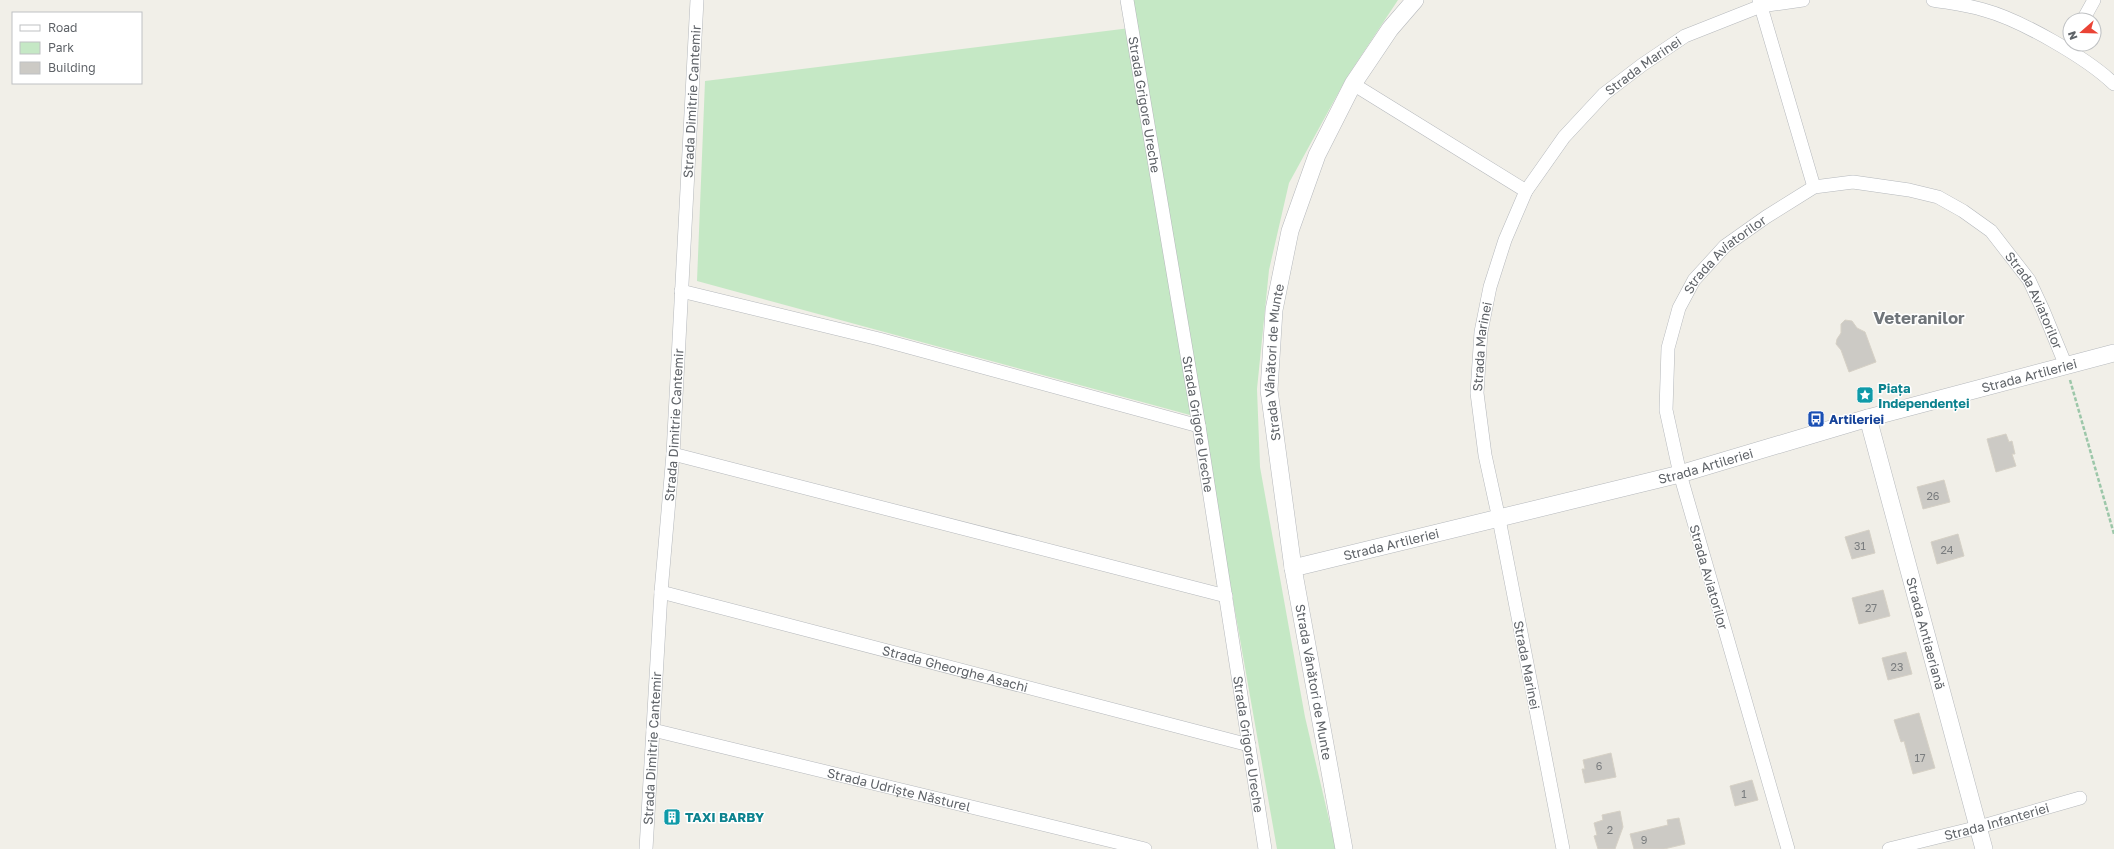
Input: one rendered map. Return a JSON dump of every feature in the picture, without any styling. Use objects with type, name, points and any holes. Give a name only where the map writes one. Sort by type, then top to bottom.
[{"type":"street","name":"Strada Dimitrie Cantemir","points":[[646,849],[661,592],[673,454],[697,0]]},
{"type":"street","name":"Strada Grigore Ureche","points":[[1127,0],[1199,426],[1265,849]]},
{"type":"street","name":"Strada Vânători de Munte","points":[[1344,849],[1293,568],[1269,390],[1274,310],[1290,231],[1317,155],[1353,84],[1390,29],[1415,0]]},
{"type":"street","name":"Strada Marinei","points":[[1563,849],[1499,519],[1485,455],[1477,393],[1481,332],[1490,287],[1505,240],[1526,191],[1564,137],[1604,94],[1642,65],[1685,36],[1760,3],[1803,0]]},
{"type":"street","points":[[1933,0],[1985,10],[2062,43]]},
{"type":"street","points":[[2087,12],[2094,0]]},
{"type":"street","points":[[1760,3],[1814,187]]},
{"type":"street","points":[[2076,52],[2114,84]]},
{"type":"street","points":[[1353,84],[1526,191]]},
{"type":"street","name":"Strada Aviatorilor","points":[[1788,849],[1680,474],[1666,410],[1668,348],[1679,308],[1694,280],[1725,246],[1766,217],[1814,187],[1852,182],[1909,190],[1938,197],[1985,227],[2008,252],[2029,280],[2066,366]]},
{"type":"street","points":[[681,291],[879,339],[1199,426]]},
{"type":"street","name":"Strada Artileriei","points":[[1293,568],[1680,474],[1868,418],[2114,353]]},
{"type":"street","name":"Strada Antiaeriană","points":[[1868,418],[1984,849]]},
{"type":"street","points":[[673,454],[1226,596]]},
{"type":"street","name":"Strada Gheorghe Asachi","points":[[661,592],[1249,746]]},
{"type":"street","name":"Strada Udriște Năsturel","points":[[653,730],[1146,849]]},
{"type":"street","name":"Strada Infanteriei","points":[[1889,849],[1979,828],[2080,798]]},
{"type":"path","name":"Strada Aviatorilor","points":[[2066,366],[2114,534]]},
{"type":"green space","points":[[1133,0],[1398,0],[1347,77],[1289,183],[1269,270],[1257,389],[1260,467],[1305,717],[1336,849],[1277,849],[1201,418],[697,281],[705,81],[1138,27]]},
{"type":"building","points":[[1845,320],[1852,321],[1857,328],[1865,332],[1876,362],[1849,372],[1841,350],[1836,344],[1841,333],[1841,324]]},
{"type":"building","points":[[2006,434],[2009,442],[2012,441],[2015,454],[2012,454],[2016,466],[1996,472],[1987,439]]},
{"type":"building","points":[[1944,480],[1950,502],[1923,509],[1917,487]]},
{"type":"building","points":[[1869,530],[1875,553],[1852,559],[1845,537]]},
{"type":"building","points":[[1958,534],[1964,556],[1937,564],[1931,542]]},
{"type":"building","points":[[1883,590],[1890,616],[1859,624],[1852,598]]},
{"type":"building","points":[[1906,652],[1912,674],[1888,680],[1882,658]]},
{"type":"building","points":[[1919,713],[1935,768],[1913,774],[1904,741],[1901,742],[1894,720]]},
{"type":"building","points":[[1611,753],[1616,777],[1585,783],[1582,769],[1585,769],[1583,760]]},
{"type":"building","points":[[1752,780],[1758,800],[1735,806],[1730,786]]},
{"type":"building","points":[[1620,811],[1623,827],[1615,849],[1598,849],[1594,836],[1597,835],[1594,823],[1603,820],[1602,815]]},
{"type":"building","points":[[1679,818],[1685,844],[1664,849],[1634,849],[1630,834],[1668,825],[1667,820]]},
{"type":"place","name":"Piața Independenței","points":[[1865,395]]},
{"type":"place","name":"Artileriei","points":[[1816,419]]},
{"type":"place","name":"TAXI BARBY","points":[[672,817]]},
{"type":"district","name":"Veteranilor","points":[[1919,317]]}]
